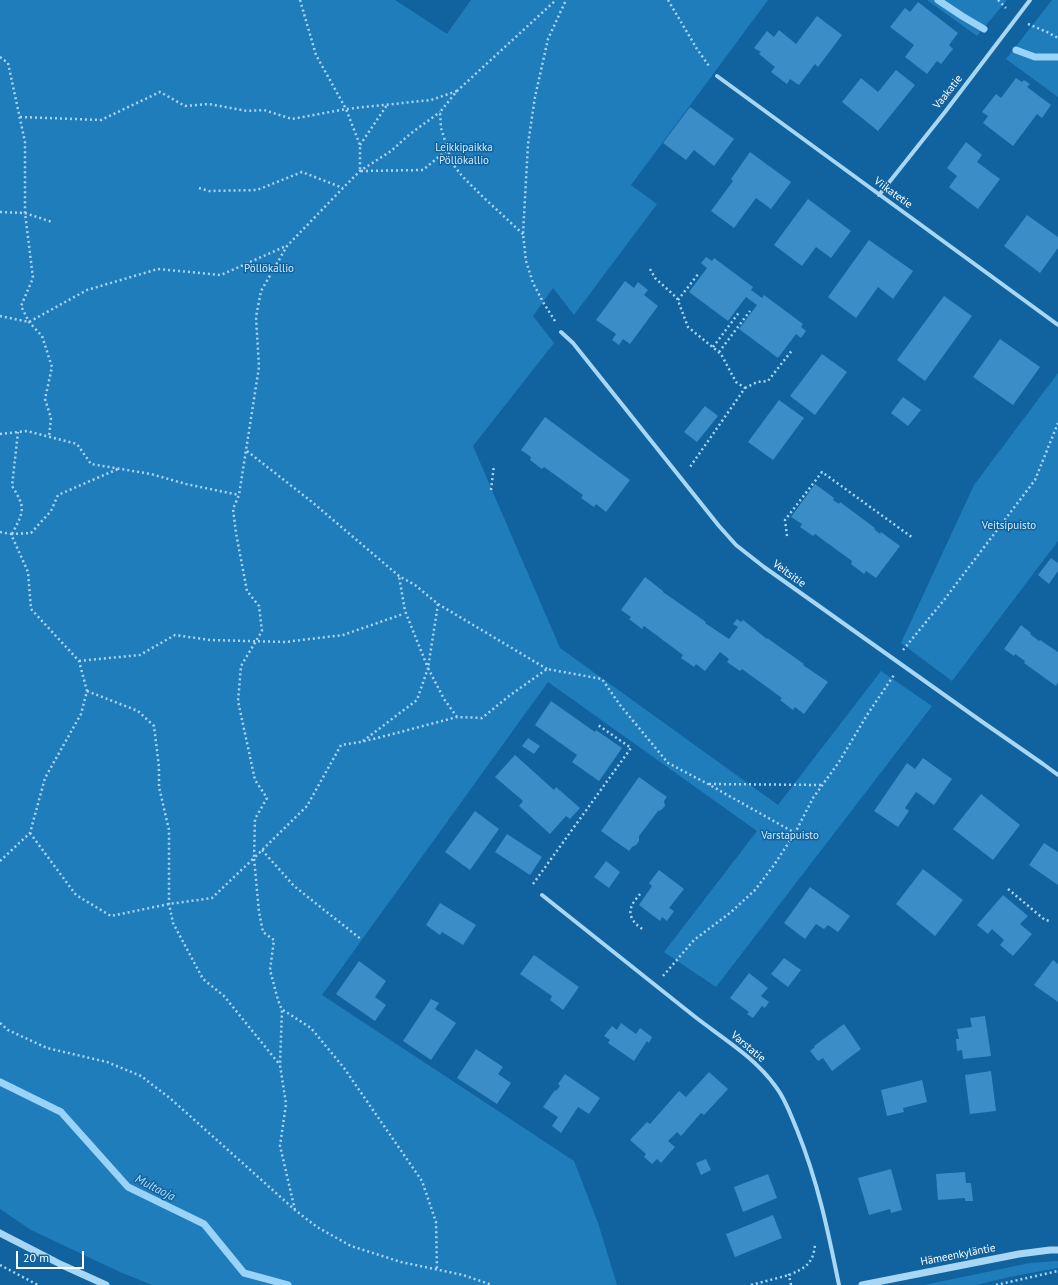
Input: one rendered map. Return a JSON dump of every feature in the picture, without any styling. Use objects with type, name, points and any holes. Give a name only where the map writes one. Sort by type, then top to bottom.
[{"type":"street","name":"Vaakatie","points":[[879,195],[987,58],[1030,0]]},
{"type":"street","name":"Viikatetie","points":[[717,76],[1058,325]]},
{"type":"street","name":"Veitsitie","points":[[561,332],[573,343],[719,526],[736,544],[750,556],[1058,775]]},
{"type":"street","name":"Varstatie","points":[[542,895],[755,1063],[776,1086],[783,1097],[804,1147],[820,1195],[839,1285]]},
{"type":"street","points":[[0,1233],[62,1265],[106,1285]]},
{"type":"street","name":"Hämeenkyläntie","points":[[862,1285],[1019,1254],[1058,1250]]},
{"type":"path","points":[[300,0],[316,55],[346,109],[360,145],[360,171]]},
{"type":"path","points":[[295,1210],[280,1146],[286,1104],[280,1065],[282,1010],[270,970],[274,940],[263,932],[259,912],[254,858],[255,819],[267,798],[255,780],[238,701],[241,666],[262,630],[259,606],[247,591],[233,509],[240,495],[259,367],[256,317],[261,291],[287,246],[360,171],[391,151],[410,134],[440,112],[457,91],[556,0]]},
{"type":"path","points":[[561,332],[533,283],[526,261],[523,234],[528,144],[535,97],[548,39],[566,0]]},
{"type":"path","points":[[668,0],[697,50],[717,76]]},
{"type":"path","points":[[1016,18],[1029,26],[1048,32],[1058,38]]},
{"type":"path","points":[[0,57],[8,63],[25,142],[25,213],[33,278],[21,306],[29,322],[42,336],[52,367],[44,399],[51,418],[49,437]]},
{"type":"path","points":[[20,117],[101,120],[160,92],[186,106],[208,104],[247,111],[264,110],[292,119],[346,109],[431,100],[457,91]]},
{"type":"path","points":[[360,145],[387,105]]},
{"type":"path","points":[[440,112],[441,128],[452,163],[462,176],[523,234]]},
{"type":"path","points":[[360,171],[423,170],[447,150]]},
{"type":"path","points":[[199,188],[209,191],[257,190],[302,172],[343,188]]},
{"type":"path","points":[[0,212],[25,213],[52,222]]},
{"type":"path","points":[[0,316],[29,322],[87,290],[158,270],[221,275],[287,246]]},
{"type":"path","points":[[650,269],[655,278],[678,300],[688,327],[721,354],[736,382],[745,388]]},
{"type":"path","points":[[678,300],[699,273]]},
{"type":"path","points":[[719,352],[750,311]]},
{"type":"path","points":[[713,347],[740,312]]},
{"type":"path","points":[[681,479],[745,388],[757,382],[768,381],[793,349]]},
{"type":"path","points":[[895,660],[953,588],[1035,480],[1058,423]]},
{"type":"path","points":[[0,434],[27,431],[77,444],[91,464],[150,474],[186,484],[240,495]]},
{"type":"path","points":[[11,534],[22,515],[20,499],[12,486],[18,432]]},
{"type":"path","points":[[247,451],[312,502],[399,576],[415,585],[438,604],[547,669],[602,679],[620,705],[668,763],[795,833]]},
{"type":"path","points":[[492,490],[494,465]]},
{"type":"path","points":[[0,532],[11,534],[31,533],[51,511],[58,495],[118,469]]},
{"type":"path","points":[[787,536],[785,520],[822,472],[913,538]]},
{"type":"path","points":[[0,861],[30,833],[45,778],[81,714],[87,691],[79,661],[31,609],[28,572],[11,534]]},
{"type":"path","points":[[399,576],[405,611],[428,668],[444,699],[457,717]]},
{"type":"path","points":[[361,742],[417,700],[428,668],[438,604]]},
{"type":"path","points":[[79,661],[140,655],[175,635],[210,640],[285,642],[343,635],[403,614]]},
{"type":"path","points":[[655,985],[694,940],[730,913],[755,890],[795,833],[813,798],[839,762],[888,683],[902,665]]},
{"type":"path","points":[[30,833],[76,894],[111,916],[168,904],[212,898],[307,806],[341,745],[361,742],[457,717],[482,718],[509,696],[547,669]]},
{"type":"path","points":[[87,691],[138,711],[154,726],[159,767],[159,787],[169,830],[168,904],[173,923],[203,979],[224,996],[280,1065]]},
{"type":"path","points":[[532,885],[631,748],[598,725]]},
{"type":"path","points":[[708,784],[822,786]]},
{"type":"path","points":[[262,850],[294,886],[362,940]]},
{"type":"path","points":[[1008,889],[1044,920],[1050,921]]},
{"type":"path","points":[[640,894],[630,912],[634,922],[644,930]]},
{"type":"path","points":[[282,1010],[311,1028],[344,1068],[422,1181],[436,1222],[437,1270]]},
{"type":"path","points":[[0,1023],[8,1030],[47,1048],[107,1062],[141,1076],[171,1099],[295,1210],[317,1227],[351,1246],[401,1262],[463,1275],[492,1285]]},
{"type":"path","points":[[751,1285],[789,1275],[804,1269],[811,1260],[815,1247],[816,1233],[826,1223]]},
{"type":"path","points":[[0,1265],[38,1285]]},
{"type":"path","points":[[996,1285],[1058,1271]]},
{"type":"path","points":[[789,1275],[791,1285]]},
{"type":"green space","name":"Pöllökallio","points":[[0,0],[395,0],[447,34],[471,0],[768,0],[631,185],[657,204],[574,315],[553,288],[533,316],[554,343],[473,446],[560,648],[778,805],[881,671],[932,706],[716,987],[664,952],[757,831],[548,682],[322,995],[574,1161],[598,1223],[617,1285],[152,1285],[120,1272],[31,1230],[0,1209]]},
{"type":"green space","points":[[927,0],[1007,0],[977,36]]},
{"type":"green space","points":[[1052,0],[1058,0],[1058,97],[1006,59]]},
{"type":"green space","name":"Veitsipuisto","points":[[1058,373],[1058,541],[952,681],[901,643],[974,485]]},
{"type":"green space","points":[[1058,1261],[1058,1268],[976,1285],[924,1285],[1030,1263]]},
{"type":"building","points":[[918,2],[958,33],[949,45],[953,49],[941,64],[937,61],[927,74],[905,57],[914,45],[890,27],[905,8],[910,12]]},
{"type":"building","points":[[817,16],[842,35],[818,67],[815,64],[799,85],[790,79],[787,84],[771,72],[775,67],[759,54],[761,52],[754,48],[767,31],[774,37],[779,30],[796,44]]},
{"type":"building","points":[[896,70],[915,85],[878,131],[842,102],[861,78],[878,92]]},
{"type":"building","points":[[1016,78],[1022,82],[1024,80],[1030,84],[1027,87],[1051,105],[1042,118],[1037,114],[1013,146],[983,123],[988,116],[982,112],[996,94],[1001,98]]},
{"type":"building","points":[[690,107],[734,139],[714,166],[694,150],[686,160],[663,143]]},
{"type":"building","points":[[966,142],[982,155],[977,162],[1000,179],[978,209],[949,187],[957,176],[947,168]]},
{"type":"building","points":[[750,152],[791,182],[771,209],[756,198],[734,228],[711,211],[733,181],[731,179]]},
{"type":"building","points":[[808,199],[851,231],[831,258],[816,247],[802,266],[774,245]]},
{"type":"building","points":[[1027,215],[1058,237],[1058,248],[1040,273],[1004,246]]},
{"type":"building","points":[[869,240],[913,271],[893,299],[878,287],[856,318],[828,297]]},
{"type":"building","points":[[706,257],[712,261],[714,258],[753,287],[751,290],[762,298],[764,295],[803,324],[801,327],[806,331],[801,338],[796,334],[778,358],[739,329],[757,305],[746,297],[728,321],[689,292],[707,268],[701,263]]},
{"type":"building","points":[[625,281],[634,288],[638,282],[648,290],[644,295],[658,306],[630,344],[623,339],[619,345],[612,340],[616,334],[596,320]]},
{"type":"building","points":[[944,296],[972,316],[925,381],[897,360]]},
{"type":"building","points":[[1000,339],[1040,367],[1013,405],[973,377]]},
{"type":"building","points":[[822,354],[847,372],[815,415],[790,396]]},
{"type":"building","points":[[903,397],[921,410],[908,426],[891,413]]},
{"type":"building","points":[[779,400],[804,418],[773,460],[748,442]]},
{"type":"building","points":[[705,406],[718,416],[697,442],[684,432]]},
{"type":"building","points":[[545,417],[630,480],[606,512],[596,504],[594,507],[581,498],[583,495],[544,467],[542,469],[530,460],[531,457],[521,450]]},
{"type":"building","points":[[815,484],[834,498],[833,500],[839,504],[840,502],[875,528],[874,529],[880,534],[881,532],[900,546],[876,578],[866,571],[864,574],[851,564],[852,561],[815,534],[813,536],[800,527],[802,524],[791,517]]},
{"type":"building","points":[[1051,558],[1058,563],[1058,571],[1049,584],[1038,575]]},
{"type":"building","points":[[645,577],[663,592],[706,622],[705,623],[729,639],[738,627],[733,624],[737,619],[741,622],[743,620],[767,639],[828,682],[804,714],[795,707],[793,710],[780,700],[782,698],[742,669],[740,671],[727,662],[729,659],[720,652],[705,671],[696,664],[694,667],[681,658],[683,655],[644,626],[642,629],[629,619],[631,617],[621,610]]},
{"type":"building","points":[[1021,625],[1039,641],[1040,640],[1058,652],[1058,682],[1056,686],[1024,663],[1025,661],[1004,649]]},
{"type":"building","points":[[551,701],[595,732],[596,730],[622,748],[599,781],[572,762],[577,755],[535,725]]},
{"type":"building","points":[[528,738],[540,746],[534,754],[522,746]]},
{"type":"building","points":[[515,755],[554,790],[556,787],[580,808],[570,819],[566,816],[550,834],[519,806],[523,801],[495,777]]},
{"type":"building","points":[[923,758],[952,779],[934,805],[916,792],[905,808],[909,811],[898,827],[874,811],[907,763],[915,769]]},
{"type":"building","points":[[639,777],[667,797],[664,801],[665,806],[658,811],[639,836],[639,841],[629,851],[601,831]]},
{"type":"building","points":[[981,794],[1020,825],[993,860],[953,829]]},
{"type":"building","points":[[475,811],[499,829],[470,870],[445,852]]},
{"type":"building","points":[[507,834],[542,857],[530,875],[495,852]]},
{"type":"building","points":[[1044,843],[1058,852],[1058,885],[1029,865]]},
{"type":"building","points":[[606,861],[620,872],[609,888],[594,877]]},
{"type":"building","points":[[923,869],[963,900],[935,936],[896,904]]},
{"type":"building","points":[[659,870],[684,889],[669,908],[674,911],[667,921],[662,917],[660,921],[639,905],[652,886],[649,883]]},
{"type":"building","points":[[810,887],[850,916],[838,932],[828,925],[824,929],[816,924],[805,939],[784,923]]},
{"type":"building","points":[[1003,895],[1028,916],[1020,924],[1032,934],[1013,956],[1000,945],[1004,940],[992,929],[988,934],[977,925]]},
{"type":"building","points":[[440,903],[476,925],[463,945],[442,932],[440,935],[426,925]]},
{"type":"building","points":[[534,955],[579,987],[563,1010],[550,1000],[552,996],[520,974]]},
{"type":"building","points":[[784,958],[801,970],[788,987],[771,974]]},
{"type":"building","points":[[1053,960],[1058,964],[1058,1002],[1034,985]]},
{"type":"building","points":[[359,961],[386,981],[375,997],[386,1005],[375,1021],[336,994]]},
{"type":"building","points":[[749,973],[768,988],[761,996],[769,1002],[765,1008],[762,1006],[753,1018],[747,1014],[749,1012],[730,998]]},
{"type":"building","points":[[431,999],[439,1003],[435,1009],[456,1023],[431,1060],[403,1041]]},
{"type":"building","points":[[985,1016],[991,1056],[963,1059],[962,1050],[957,1051],[956,1039],[959,1039],[957,1029],[972,1027],[970,1018]]},
{"type":"building","points":[[621,1023],[636,1034],[640,1028],[652,1037],[649,1043],[647,1041],[634,1061],[608,1043],[610,1040],[604,1036],[612,1026],[617,1030]]},
{"type":"building","points":[[844,1024],[861,1049],[832,1071],[823,1058],[818,1061],[810,1051],[815,1047],[814,1046]]},
{"type":"building","points":[[476,1049],[503,1067],[498,1074],[511,1083],[497,1104],[457,1078]]},
{"type":"building","points":[[991,1071],[996,1111],[970,1114],[965,1075]]},
{"type":"building","points":[[709,1072],[728,1089],[704,1115],[701,1113],[681,1136],[677,1132],[668,1141],[675,1147],[661,1163],[657,1159],[652,1164],[644,1157],[646,1154],[630,1140],[647,1122],[650,1124],[679,1091],[686,1097]]},
{"type":"building","points":[[565,1074],[600,1098],[589,1114],[578,1107],[561,1133],[552,1126],[558,1117],[543,1107],[555,1090],[556,1091],[560,1086],[558,1084]]},
{"type":"building","points":[[922,1080],[927,1102],[903,1108],[904,1112],[887,1116],[881,1090]]},
{"type":"building","points":[[706,1159],[711,1170],[701,1175],[696,1163]]},
{"type":"building","points":[[891,1169],[902,1210],[891,1213],[890,1209],[869,1215],[858,1178]]},
{"type":"building","points":[[965,1172],[966,1183],[971,1183],[973,1201],[965,1201],[965,1198],[938,1200],[936,1174]]},
{"type":"building","points":[[768,1174],[777,1198],[743,1212],[734,1187]]},
{"type":"building","points":[[773,1215],[782,1238],[735,1257],[726,1234]]},
{"type":"waterway","points":[[938,0],[984,29]]},
{"type":"waterway","points":[[1016,50],[1035,57],[1058,57]]},
{"type":"waterway","name":"Multaoja","points":[[0,1082],[61,1112],[128,1187],[204,1224],[244,1273],[288,1285]]},
{"type":"park label","name":"Leikkipaikka Pöllökallio","points":[[464,154]]},
{"type":"park label","name":"Varstapuisto","points":[[790,836]]}]
